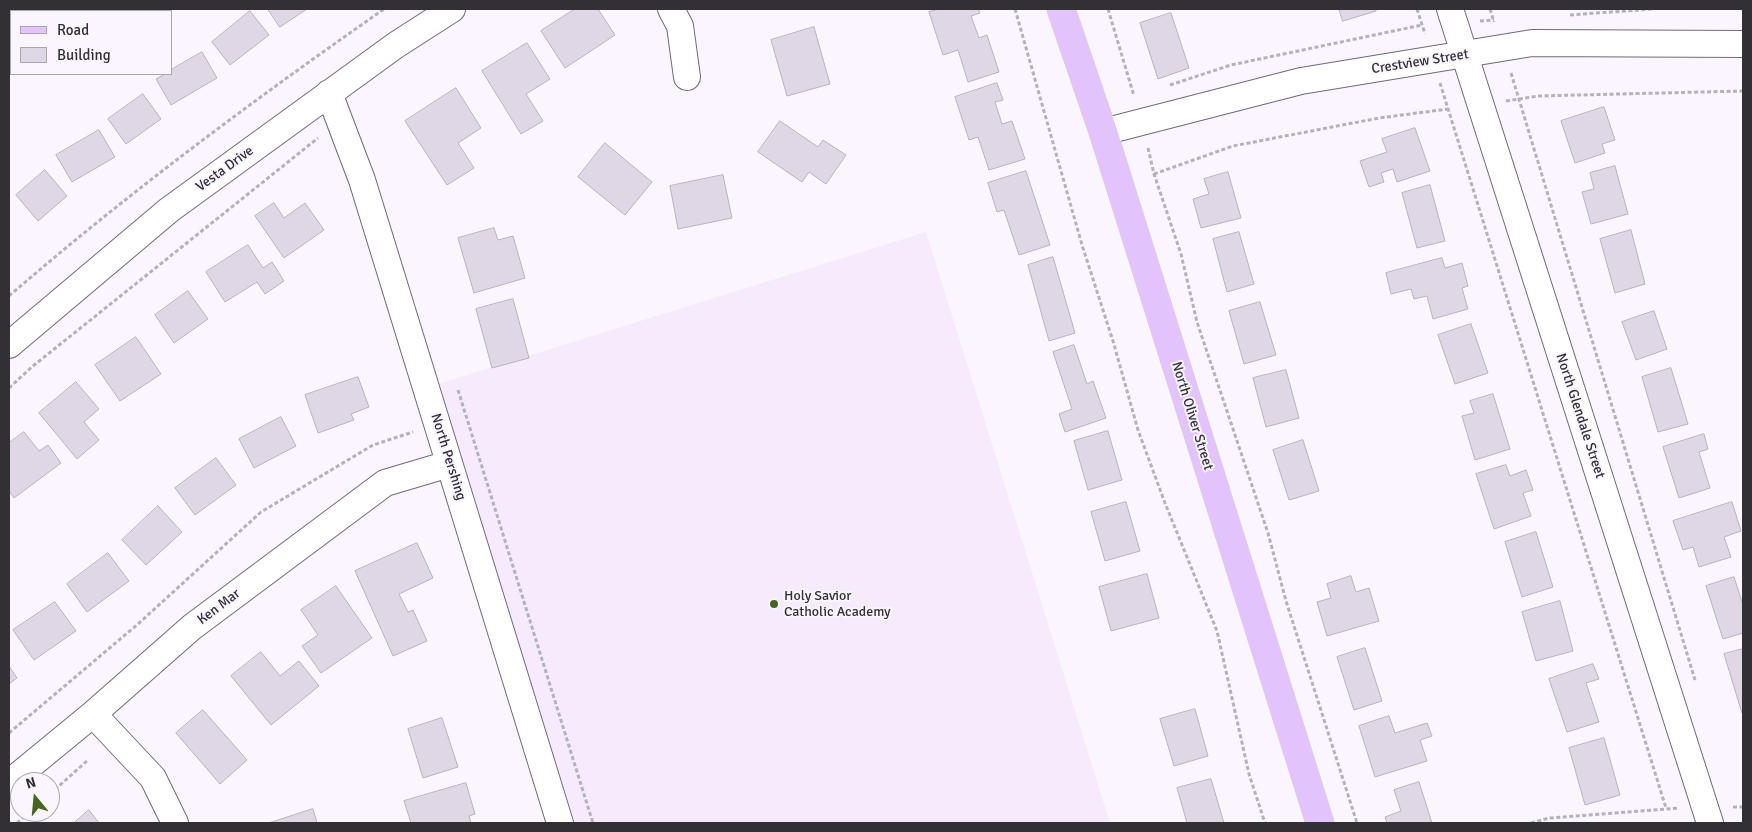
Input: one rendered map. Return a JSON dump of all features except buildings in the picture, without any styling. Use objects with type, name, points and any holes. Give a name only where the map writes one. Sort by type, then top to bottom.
[{"type":"main road","name":"North Oliver Street","points":[[1061,9],[1103,132],[1320,823]]},
{"type":"street","name":"Vesta Drive","points":[[9,345],[168,210],[329,93],[452,9]]},
{"type":"street","points":[[671,9],[680,26],[687,77]]},
{"type":"street","name":"North Glendale Street","points":[[1450,9],[1708,816]]},
{"type":"street","name":"Crestview Street","points":[[1103,132],[1301,81],[1532,43],[1743,44]]},
{"type":"street","name":"North Pershing","points":[[329,93],[362,180],[560,823]]},
{"type":"street","name":"Ken Mar","points":[[9,783],[93,714],[192,627],[385,483],[449,464]]},
{"type":"street","points":[[93,714],[153,778],[175,823]]},
{"type":"path","points":[[9,296],[160,173],[253,103],[384,9]]},
{"type":"path","points":[[1015,9],[1082,245],[1113,341],[1138,430],[1165,503],[1217,631],[1249,774],[1265,823]]},
{"type":"path","points":[[1108,9],[1142,122],[1154,174],[1181,254],[1197,322],[1268,533],[1286,601],[1357,823]]},
{"type":"path","points":[[1416,9],[1666,808]]},
{"type":"path","points":[[1490,9],[1696,683]]},
{"type":"path","points":[[1154,174],[1233,146],[1379,118],[1538,96],[1743,91]]},
{"type":"path","points":[[9,388],[33,366],[322,134]]},
{"type":"path","points":[[458,390],[593,823]]},
{"type":"path","points":[[9,733],[138,624],[261,512],[373,445],[466,416]]},
{"type":"path","points":[[60,785],[88,760]]},
{"type":"path","points":[[1730,798],[1733,807]]},
{"type":"path","points":[[1531,823],[1549,818],[1666,808],[1708,816],[1733,807],[1743,807]]},
{"type":"shaded area","points":[[9,9],[78,9],[10,10],[9,65]]},
{"type":"shaded area","name":"Holy Savior Catholic Academy","points":[[926,232],[1110,823],[575,823],[438,384]]},
{"type":"place","name":"Holy Savior Catholic Academy","points":[[774,604]]}]
